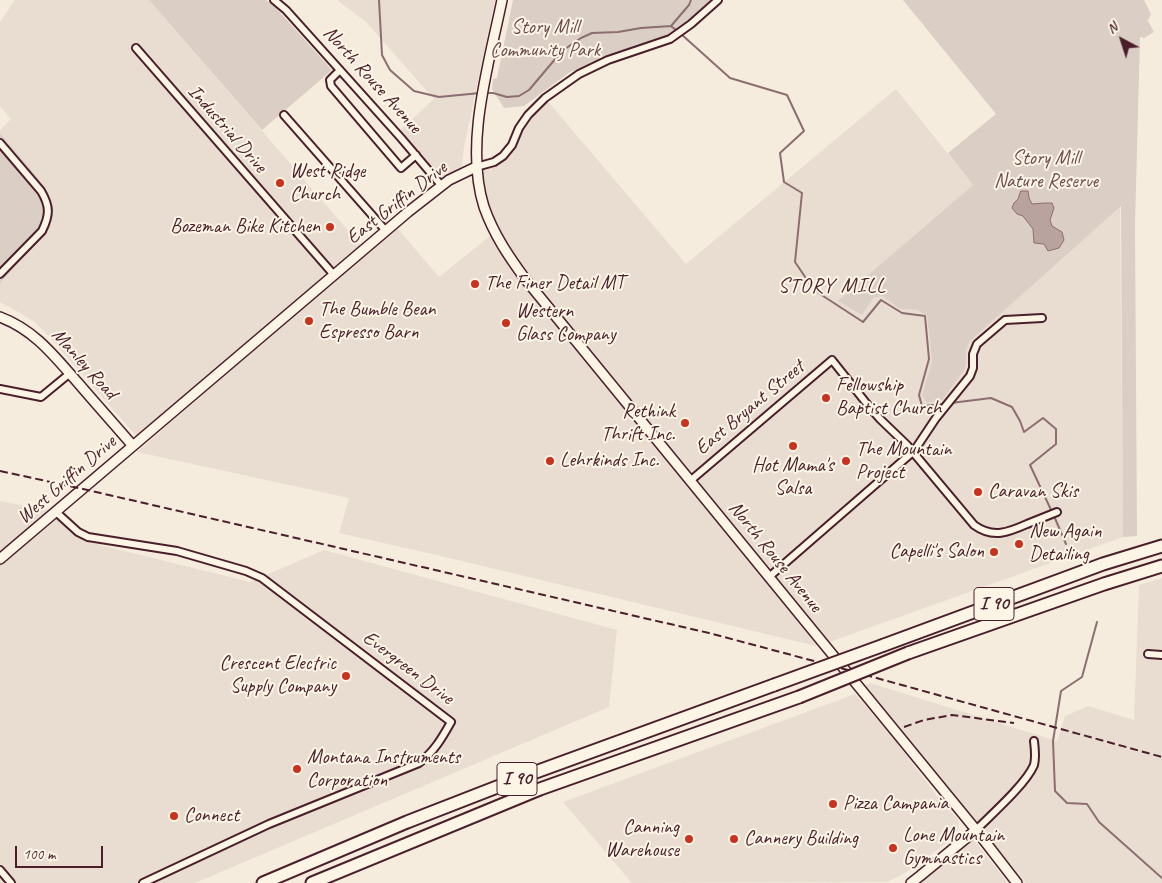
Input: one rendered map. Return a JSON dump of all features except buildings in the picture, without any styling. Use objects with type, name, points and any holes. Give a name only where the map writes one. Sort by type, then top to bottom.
[{"type":"highway","name":"I 90","points":[[263,883],[407,822],[515,780],[1103,564],[1161,546]]},
{"type":"highway","name":"I 90","points":[[312,883],[540,789],[799,697],[908,653],[1104,584],[1162,566]]},
{"type":"main road","name":"North Rouse Avenue","points":[[502,0],[480,102],[476,167],[485,208],[496,234],[507,253],[526,280],[976,830],[1017,883]]},
{"type":"main road","name":"East Griffin Drive","points":[[133,446],[441,185],[476,167]]},
{"type":"main road","name":"Manley Road","points":[[0,317],[15,323],[35,336],[133,446]]},
{"type":"main road","name":"West Griffin Drive","points":[[0,559],[133,446]]},
{"type":"main road","points":[[910,883],[976,830]]},
{"type":"street","name":"North Rouse Avenue","points":[[274,0],[286,10],[441,185]]},
{"type":"street","name":"East Griffin Drive","points":[[476,167],[494,162],[503,156],[512,145],[519,128],[528,114],[544,98],[579,74],[608,60],[661,43],[675,36],[718,0]]},
{"type":"street","name":"Industrial Drive","points":[[136,48],[334,275]]},
{"type":"street","points":[[340,70],[330,80],[331,86],[401,168],[416,155]]},
{"type":"street","points":[[284,114],[386,231]]},
{"type":"street","points":[[0,142],[42,191],[46,198],[48,214],[42,230],[0,274]]},
{"type":"street","points":[[769,577],[913,452],[970,375],[973,368],[973,354],[977,344],[1005,320],[1042,318]]},
{"type":"street","name":"East Bryant Street","points":[[690,481],[832,360],[867,404],[913,452]]},
{"type":"street","points":[[0,389],[41,397],[69,374]]},
{"type":"street","points":[[913,452],[980,530],[991,533],[1014,530],[1057,512]]},
{"type":"street","name":"Evergreen Drive","points":[[56,512],[78,532],[88,537],[177,551],[246,571],[262,578],[450,722],[434,749],[419,762],[269,824],[143,883]]},
{"type":"street","points":[[1148,654],[1162,655]]},
{"type":"street","points":[[976,830],[1026,777],[1034,764],[1034,741]]},
{"type":"street","points":[[0,870],[11,883]]},
{"type":"shaded area","points":[[15,0],[149,0],[364,249],[394,224],[439,277],[495,232],[476,167],[503,156],[519,128],[545,98],[686,264],[896,89],[973,185],[839,301],[882,296],[900,309],[917,310],[927,316],[932,361],[922,395],[966,363],[966,351],[970,341],[1120,206],[1123,537],[816,646],[339,533],[349,498],[137,452],[263,342],[260,339],[140,440],[35,322],[0,302],[1,282],[17,263],[44,185],[0,133],[0,130],[11,119],[0,106],[0,22]]},
{"type":"shaded area","points":[[337,0],[495,0],[464,147],[461,174],[441,185],[395,135],[434,99],[366,22]]},
{"type":"shaded area","points":[[1021,191],[1028,191],[1032,204],[1052,203],[1054,208],[1050,220],[1052,226],[1062,232],[1064,240],[1059,248],[1048,251],[1044,244],[1034,243],[1033,229],[1023,216],[1017,214],[1012,208]]},
{"type":"shaded area","points":[[0,501],[56,512],[84,541],[250,582],[324,550],[617,630],[609,707],[195,883],[0,883]]},
{"type":"shaded area","points":[[1162,578],[1162,883],[1026,883],[865,686],[870,683],[1057,741],[1065,716],[1088,706],[1134,720],[1139,585]]},
{"type":"shaded area","points":[[855,694],[890,733],[939,799],[959,820],[958,830],[945,844],[905,873],[887,882],[632,883],[563,802]]},
{"type":"shaded area","points":[[973,839],[1008,883],[916,883]]},
{"type":"green space","points":[[149,0],[266,0],[276,8],[332,70],[262,130]]},
{"type":"green space","name":"Story Mill Community Park","points":[[513,0],[715,0],[683,27],[669,36],[570,72],[524,106],[504,108],[492,89],[493,79],[497,78]]},
{"type":"green space","name":"Story Mill Nature Reserve","points":[[903,0],[1144,0],[1151,14],[1148,21],[1154,32],[1144,38],[1140,37],[1135,225],[1137,536],[1123,537],[1121,206],[970,341],[966,351],[964,370],[942,400],[927,403],[922,395],[932,361],[927,316],[917,310],[900,309],[882,296],[873,298],[862,315],[838,301],[973,185],[948,153],[996,114]]},
{"type":"green space","points":[[0,133],[44,185],[53,207],[49,229],[1,282],[0,286]]},
{"type":"waterway","points":[[379,0],[382,55],[390,70],[414,91],[439,97],[480,93]]},
{"type":"waterway","points":[[485,93],[507,97],[519,96],[529,90],[562,51],[581,38],[592,33],[671,26],[691,0]]},
{"type":"waterway","points":[[671,26],[677,31]]},
{"type":"waterway","points":[[681,34],[730,78],[787,95],[804,131],[780,153],[784,182],[802,193],[795,262],[814,290],[863,322],[881,300],[902,313],[925,316],[929,359],[919,395],[922,406],[944,404]]},
{"type":"waterway","points":[[951,403],[991,398],[1012,407],[1024,432],[1043,418],[1056,429],[1056,444],[1030,465],[1052,512]]},
{"type":"waterway","points":[[1054,516],[1066,544]]},
{"type":"waterway","points":[[1097,622],[1082,677],[1061,691],[1053,741],[1055,791],[1067,803],[1087,804],[1099,822],[1162,878]]},
{"type":"railway","points":[[0,471],[709,633],[1162,757]]},
{"type":"railway","points":[[904,727],[924,720],[952,715],[1014,723]]},
{"type":"place","name":"West Ridge Church","points":[[280,183]]},
{"type":"place","name":"Bozeman Bike Kitchen","points":[[330,227]]},
{"type":"place","name":"The Finer Detail MT","points":[[475,284]]},
{"type":"place","name":"The Bumble Bean Espresso Barn","points":[[309,321]]},
{"type":"place","name":"Western Glass Company","points":[[506,323]]},
{"type":"place","name":"Fellowship Baptist Church","points":[[826,398]]},
{"type":"place","name":"Rethink Thrift Inc.","points":[[685,423]]},
{"type":"place","name":"Hot Mama's Salsa","points":[[793,446]]},
{"type":"place","name":"Lehrkinds Inc.","points":[[550,461]]},
{"type":"place","name":"The Mountain Project","points":[[846,461]]},
{"type":"place","name":"Caravan Skis","points":[[978,492]]},
{"type":"place","name":"New Again Detailing","points":[[1019,544]]},
{"type":"place","name":"Capelli's Salon","points":[[994,552]]},
{"type":"place","name":"Crescent Electric Supply Company","points":[[346,676]]},
{"type":"place","name":"Montana Instruments Corporation","points":[[297,769]]},
{"type":"place","name":"Pizza Campania","points":[[833,804]]},
{"type":"place","name":"Connect","points":[[174,816]]},
{"type":"place","name":"Canning Warehouse","points":[[689,839]]},
{"type":"place","name":"Cannery Building","points":[[734,839]]},
{"type":"place","name":"Lone Mountain Gymnastics","points":[[893,848]]},
{"type":"district","name":"STORY MILL","points":[[832,286]]}]
